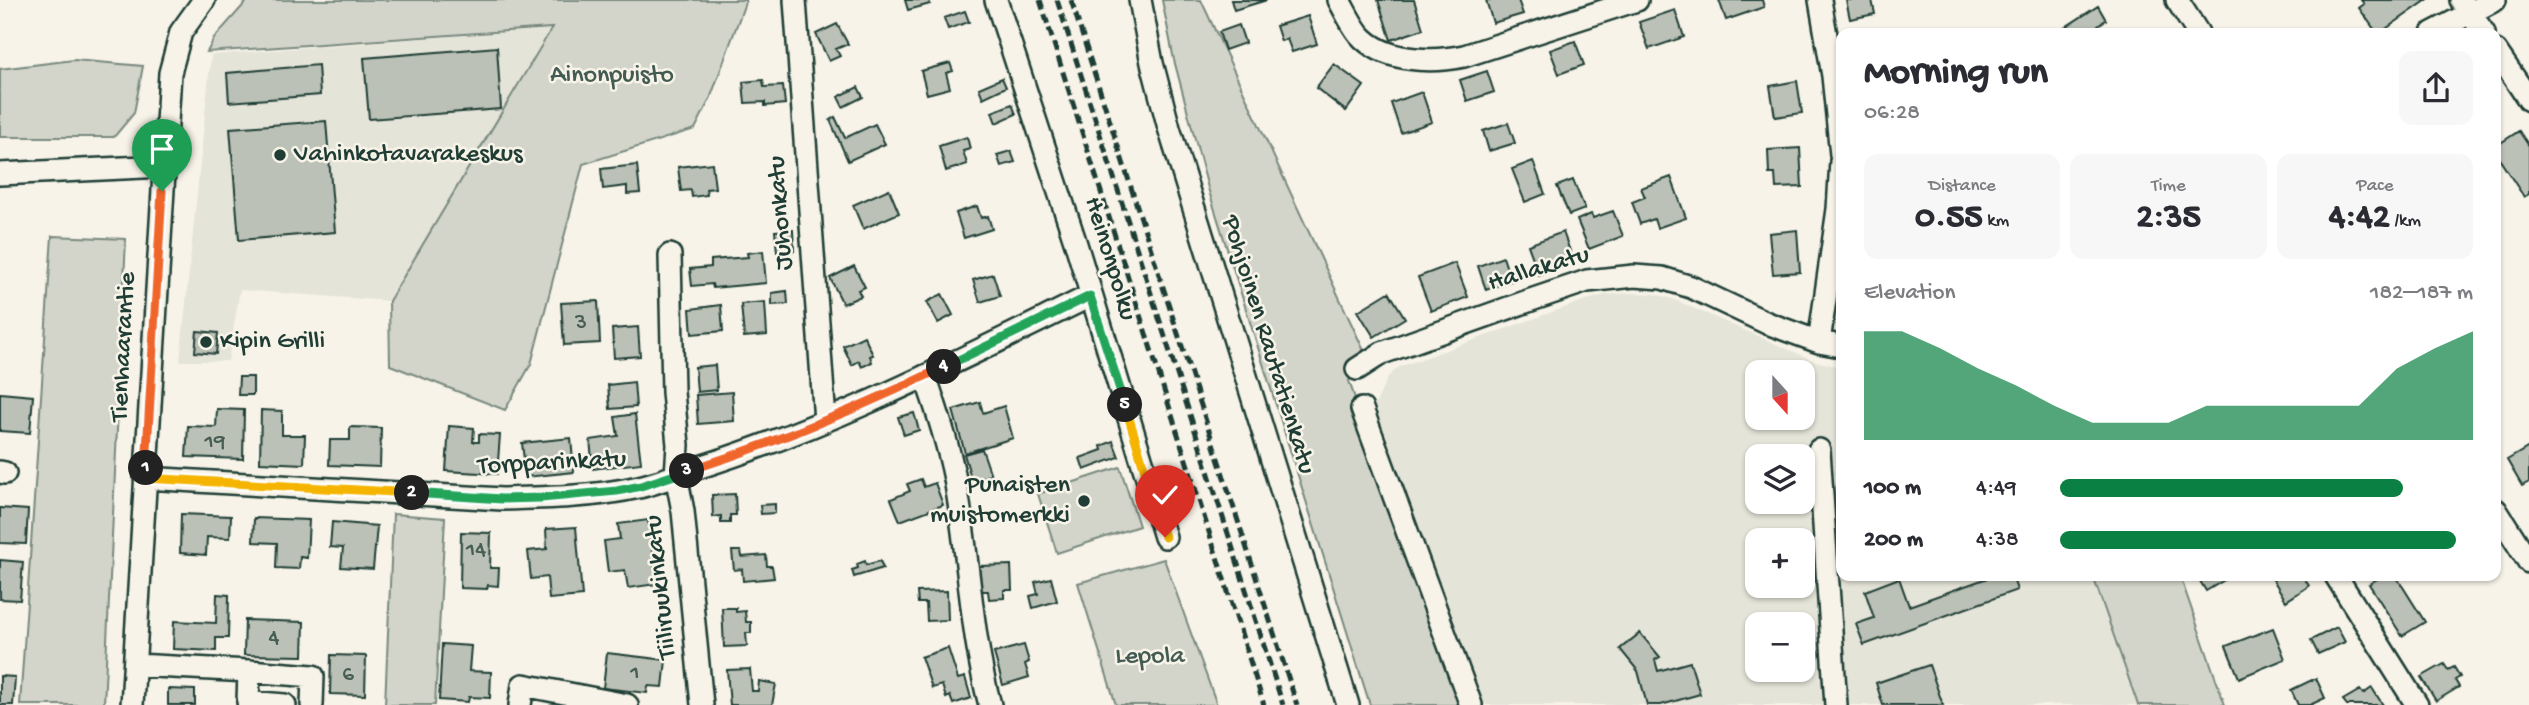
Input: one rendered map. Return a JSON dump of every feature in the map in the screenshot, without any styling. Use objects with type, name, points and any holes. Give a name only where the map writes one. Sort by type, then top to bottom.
[{"type":"street","name":"Tienhaarantie","points":[[132,705],[170,73],[181,32],[204,0]]},
{"type":"street","name":"Juhonkatu","points":[[795,0],[825,421]]},
{"type":"street","name":"Heinonpolku","points":[[996,0],[1165,537]]},
{"type":"street","name":"Pohjoinen Rautatienkatu","points":[[1140,0],[1152,63],[1169,128],[1348,705]]},
{"type":"street","points":[[1339,0],[1360,35],[1378,47],[1403,57],[1432,61],[1464,56],[1637,0]]},
{"type":"street","points":[[1820,0],[1836,106]]},
{"type":"street","points":[[2177,0],[2194,28]]},
{"type":"street","points":[[2438,28],[2465,7],[2495,0]]},
{"type":"street","points":[[2465,7],[2480,28]]},
{"type":"street","points":[[2501,58],[2529,100]]},
{"type":"street","points":[[0,174],[164,166]]},
{"type":"street","points":[[1819,342],[1836,223]]},
{"type":"street","name":"Tiiliruukinkatu","points":[[670,255],[673,392],[678,445],[676,475],[683,511],[702,705]]},
{"type":"street","name":"Hallakatu","points":[[1357,369],[1382,353],[1587,281],[1634,276],[1662,278],[1691,287],[1767,323],[1819,342],[1836,345]]},
{"type":"street","name":"Torpparinkatu","points":[[145,478],[502,499],[617,491],[641,486],[750,451],[825,421],[1090,296]]},
{"type":"street","points":[[925,376],[955,479],[978,662],[990,705]]},
{"type":"street","points":[[1362,409],[1471,705]]},
{"type":"street","points":[[1819,450],[1836,705]]},
{"type":"street","points":[[2501,518],[2529,562]]},
{"type":"street","points":[[2339,581],[2417,705]]},
{"type":"street","points":[[135,665],[313,676],[312,705]]},
{"type":"street","points":[[249,671],[248,702],[285,705]]},
{"type":"street","points":[[520,705],[523,685],[594,702],[627,705]]},
{"type":"shaded area","points":[[552,28],[389,301],[240,290],[228,361],[180,361],[211,55]]},
{"type":"shaded area","points":[[1629,293],[1655,294],[1675,300],[1813,360],[1745,360],[1745,430],[1815,430],[1815,361],[1836,366],[1836,581],[2095,581],[2138,705],[1463,705],[1373,409],[1388,377],[1399,367],[1583,301],[1605,295]]},
{"type":"green space","name":"Ainonpuisto","points":[[248,0],[746,0],[710,99],[695,129],[583,164],[531,364],[505,410],[390,365],[389,301],[552,28],[207,52],[215,37]]},
{"type":"green space","points":[[1162,0],[1201,0],[1365,353],[1356,360],[1349,381],[1461,705],[1370,705],[1208,188],[1174,60]]},
{"type":"green space","points":[[74,60],[143,66],[134,113],[114,137],[0,137],[0,69]]},
{"type":"green space","points":[[52,236],[126,239],[104,705],[20,705]]},
{"type":"green space","points":[[1120,467],[1139,526],[1057,553],[1038,494]]},
{"type":"green space","points":[[393,514],[445,518],[435,705],[385,705]]},
{"type":"green space","name":"Lepola","points":[[1164,559],[1217,705],[1116,705],[1078,583]]},
{"type":"green space","points":[[2095,581],[2182,581],[2225,705],[2138,705]]},
{"type":"building","points":[[905,0],[929,0],[930,4],[908,10]]},
{"type":"building","points":[[1231,0],[1267,0],[1234,10]]},
{"type":"building","points":[[1378,0],[1414,0],[1423,29],[1391,40]]},
{"type":"building","points":[[1486,0],[1518,0],[1523,14],[1493,23]]},
{"type":"building","points":[[1719,0],[1762,0],[1764,7],[1726,20]]},
{"type":"building","points":[[1846,0],[1872,0],[1875,14],[1850,19]]},
{"type":"building","points":[[2361,0],[2427,0],[2387,28],[2373,28],[2359,8],[2364,4]]},
{"type":"building","points":[[2098,6],[2106,20],[2098,25],[2100,28],[2064,28]]},
{"type":"building","points":[[1675,10],[1684,37],[1649,49],[1639,22]]},
{"type":"building","points":[[965,11],[969,22],[948,29],[944,18]]},
{"type":"building","points":[[1308,16],[1317,44],[1292,52],[1287,39],[1281,41],[1276,26]]},
{"type":"building","points":[[837,24],[848,44],[836,49],[840,56],[829,61],[816,34]]},
{"type":"building","points":[[1239,25],[1245,43],[1225,50],[1219,32]]},
{"type":"building","points":[[1575,41],[1584,65],[1559,74],[1550,50]]},
{"type":"building","points":[[497,47],[501,109],[369,119],[364,58]]},
{"type":"building","points":[[950,63],[953,71],[946,73],[950,88],[927,94],[921,71]]},
{"type":"building","points":[[1334,64],[1364,86],[1346,111],[1316,88]]},
{"type":"building","points":[[318,65],[320,95],[229,102],[227,73]]},
{"type":"building","points":[[1487,71],[1494,92],[1467,101],[1460,80]]},
{"type":"building","points":[[1002,78],[1006,87],[983,98],[979,88]]},
{"type":"building","points":[[763,80],[764,87],[783,86],[785,104],[765,106],[765,102],[745,103],[743,82]]},
{"type":"building","points":[[1797,81],[1802,113],[1775,117],[1770,86]]},
{"type":"building","points":[[858,87],[863,97],[843,107],[838,97]]},
{"type":"building","points":[[1422,92],[1432,122],[1401,133],[1391,103]]},
{"type":"building","points":[[1012,104],[1016,114],[996,123],[992,112]]},
{"type":"building","points":[[835,117],[845,138],[875,124],[885,144],[848,161],[830,120]]},
{"type":"building","name":"Vahinkotavarakeskus","points":[[326,121],[335,232],[239,240],[230,128]]},
{"type":"building","points":[[1508,123],[1515,143],[1489,151],[1483,131]]},
{"type":"building","points":[[2519,131],[2529,146],[2529,194],[2524,197],[2501,162],[2501,143]]},
{"type":"building","points":[[967,137],[970,149],[963,151],[967,164],[946,171],[939,146]]},
{"type":"building","points":[[1800,148],[1802,187],[1776,188],[1775,174],[1769,174],[1768,150]]},
{"type":"building","points":[[1011,151],[1015,162],[1001,166],[997,155]]},
{"type":"building","points":[[1533,161],[1545,194],[1525,202],[1512,169]]},
{"type":"building","points":[[712,163],[715,188],[706,189],[707,195],[692,197],[691,190],[681,191],[678,167]]},
{"type":"building","points":[[637,165],[640,193],[627,194],[627,186],[603,189],[601,169]]},
{"type":"building","points":[[1671,177],[1686,218],[1657,228],[1654,219],[1640,224],[1632,202],[1645,197],[1641,188]]},
{"type":"building","points":[[1573,180],[1585,209],[1569,215],[1557,186]]},
{"type":"building","points":[[889,189],[899,213],[863,229],[853,205]]},
{"type":"building","points":[[977,206],[981,218],[988,216],[992,229],[964,238],[956,213]]},
{"type":"building","points":[[1613,211],[1623,236],[1589,249],[1577,220],[1591,214],[1593,218]]},
{"type":"building","points":[[793,230],[794,251],[777,252],[775,231]]},
{"type":"building","points":[[1797,230],[1800,272],[1773,274],[1769,233]]},
{"type":"building","points":[[1563,232],[1574,262],[1539,275],[1528,245]]},
{"type":"building","points":[[763,251],[766,283],[713,288],[712,284],[692,286],[690,269],[711,267],[711,260],[748,257],[747,253]]},
{"type":"building","points":[[1503,257],[1511,281],[1486,290],[1478,266]]},
{"type":"building","points":[[1455,263],[1468,297],[1431,311],[1418,277]]},
{"type":"building","points":[[854,266],[865,287],[858,290],[861,296],[843,304],[830,278]]},
{"type":"building","points":[[993,274],[1000,296],[980,302],[973,280]]},
{"type":"building","points":[[787,291],[788,304],[772,305],[772,293]]},
{"type":"building","points":[[1389,292],[1405,318],[1374,337],[1358,311]]},
{"type":"building","points":[[942,294],[953,315],[938,323],[927,302]]},
{"type":"building","points":[[598,301],[600,343],[564,345],[561,303]]},
{"type":"building","points":[[765,302],[767,335],[744,337],[741,304]]},
{"type":"building","points":[[721,305],[723,331],[692,334],[690,309]]},
{"type":"building","points":[[638,327],[640,356],[614,358],[612,329]]},
{"type":"building","name":"Kipin Grilli","points":[[197,331],[218,333],[216,354],[195,352]]},
{"type":"building","points":[[864,336],[873,355],[870,356],[872,362],[862,367],[859,361],[852,365],[843,346]]},
{"type":"building","points":[[715,365],[717,390],[697,392],[695,367]]},
{"type":"building","points":[[239,377],[253,377],[253,395],[238,395]]},
{"type":"building","points":[[634,382],[636,407],[610,409],[608,385]]},
{"type":"building","points":[[732,392],[734,421],[698,424],[696,395]]},
{"type":"building","points":[[0,393],[33,396],[30,433],[0,431]]},
{"type":"building","points":[[980,402],[983,413],[1004,406],[1013,438],[965,453],[953,410]]},
{"type":"building","points":[[217,409],[244,410],[243,459],[186,457],[188,426],[216,427]]},
{"type":"building","points":[[261,410],[282,411],[282,435],[305,435],[304,464],[260,462]]},
{"type":"building","points":[[914,413],[919,430],[904,435],[898,417]]},
{"type":"building","points":[[635,414],[641,463],[593,469],[590,440],[618,436],[615,417]]},
{"type":"building","points":[[449,426],[474,428],[473,442],[479,442],[479,434],[500,435],[497,474],[446,471]]},
{"type":"building","points":[[350,427],[381,428],[380,467],[329,465],[330,440],[350,440]]},
{"type":"building","points":[[571,438],[574,472],[526,477],[522,443]]},
{"type":"building","points":[[1113,441],[1119,457],[1084,470],[1080,458],[1102,450],[1101,446]]},
{"type":"building","points":[[2529,447],[2529,482],[2522,486],[2507,460]]},
{"type":"building","points":[[982,449],[991,475],[972,481],[964,454]]},
{"type":"building","points":[[921,479],[924,487],[935,483],[943,505],[900,521],[891,499],[910,491],[907,484]]},
{"type":"building","points":[[735,494],[736,515],[730,515],[730,523],[721,523],[721,516],[713,517],[712,495]]},
{"type":"building","points":[[775,504],[775,513],[761,514],[760,505]]},
{"type":"building","points":[[0,508],[28,510],[26,544],[0,543]]},
{"type":"building","points":[[181,514],[231,516],[230,538],[207,537],[206,555],[180,553]]},
{"type":"building","points":[[254,518],[309,520],[307,558],[300,557],[299,569],[276,568],[277,543],[253,542]]},
{"type":"building","points":[[648,520],[657,584],[628,588],[625,570],[608,572],[604,541],[620,539],[618,524]]},
{"type":"building","points":[[332,522],[377,526],[373,569],[341,567],[343,548],[330,547]]},
{"type":"building","points":[[576,527],[582,596],[549,599],[547,577],[531,579],[528,551],[547,549],[546,529]]},
{"type":"building","points":[[461,532],[491,533],[490,568],[499,568],[498,586],[488,585],[487,589],[460,588]]},
{"type":"building","points":[[732,551],[741,551],[742,557],[766,555],[767,566],[772,566],[774,578],[743,581],[742,569],[734,570]]},
{"type":"building","points":[[0,560],[23,562],[20,600],[0,599]]},
{"type":"building","points":[[865,561],[866,565],[880,561],[883,568],[854,577],[852,570]]},
{"type":"building","points":[[1011,565],[1012,590],[1004,590],[1004,598],[989,599],[988,591],[980,591],[979,566]]},
{"type":"building","points":[[1051,578],[1057,601],[1033,608],[1030,596],[1038,594],[1035,582]]},
{"type":"building","points":[[1891,581],[1900,581],[1909,606],[1979,581],[2014,581],[2017,590],[1864,645],[1856,624],[1874,618],[1865,591]]},
{"type":"building","points":[[2200,581],[2223,581],[2206,591]]},
{"type":"building","points":[[2274,581],[2306,581],[2309,586],[2286,601]]},
{"type":"building","points":[[2374,581],[2399,581],[2425,622],[2402,636],[2369,584]]},
{"type":"building","points":[[947,591],[948,620],[927,621],[926,603],[918,603],[917,592]]},
{"type":"building","points":[[217,594],[229,595],[228,638],[216,638],[216,651],[173,649],[174,621],[216,623]]},
{"type":"building","points":[[722,608],[736,608],[736,612],[745,611],[746,622],[751,622],[751,633],[746,633],[747,646],[724,647]]},
{"type":"building","points":[[245,620],[304,622],[303,656],[244,655]]},
{"type":"building","points":[[2337,627],[2345,642],[2318,654],[2311,640]]},
{"type":"building","points":[[2273,628],[2285,659],[2239,678],[2226,646]]},
{"type":"building","points":[[1640,633],[1660,657],[1655,660],[1658,671],[1690,662],[1700,694],[1661,705],[1647,705],[1638,671],[1620,649]]},
{"type":"building","points":[[442,644],[471,646],[469,671],[491,672],[490,698],[469,697],[468,702],[439,700]]},
{"type":"building","points":[[1024,645],[1029,662],[1025,664],[1029,677],[1003,685],[994,653]]},
{"type":"building","points":[[948,648],[958,679],[965,677],[971,698],[953,704],[950,696],[946,698],[942,685],[932,688],[921,657]]},
{"type":"building","points":[[607,653],[666,660],[663,687],[648,686],[647,693],[603,688]]},
{"type":"building","points":[[331,655],[366,656],[365,695],[330,694]]},
{"type":"building","points":[[2444,664],[2448,670],[2454,667],[2460,677],[2455,680],[2459,687],[2436,701],[2421,677]]},
{"type":"building","points":[[1929,665],[1943,705],[1883,705],[1876,683]]},
{"type":"building","points":[[750,669],[752,691],[758,691],[759,681],[776,684],[772,705],[730,705],[727,670]]},
{"type":"building","points":[[0,676],[15,677],[13,705],[0,705]]},
{"type":"building","points":[[2316,678],[2325,698],[2310,705],[2298,705],[2291,690]]},
{"type":"building","points":[[2372,688],[2383,705],[2347,705],[2343,700],[2360,690],[2363,694]]},
{"type":"building","points":[[168,689],[195,690],[195,705],[168,705]]},
{"type":"railway","points":[[1040,0],[1264,705]]},
{"type":"railway","points":[[1057,0],[1283,705]]},
{"type":"railway","points":[[1071,0],[1297,705]]},
{"type":"place","name":"Vahinkotavarakeskus","points":[[280,155]]},
{"type":"place","name":"Kipin Grilli","points":[[206,342]]},
{"type":"place","name":"Punaisten muistomerkki","points":[[1084,501]]},
{"type":"route","points":[[162,191],[145,478],[502,499],[617,491],[641,486],[750,451],[825,421],[1090,296],[1165,537]]}]
